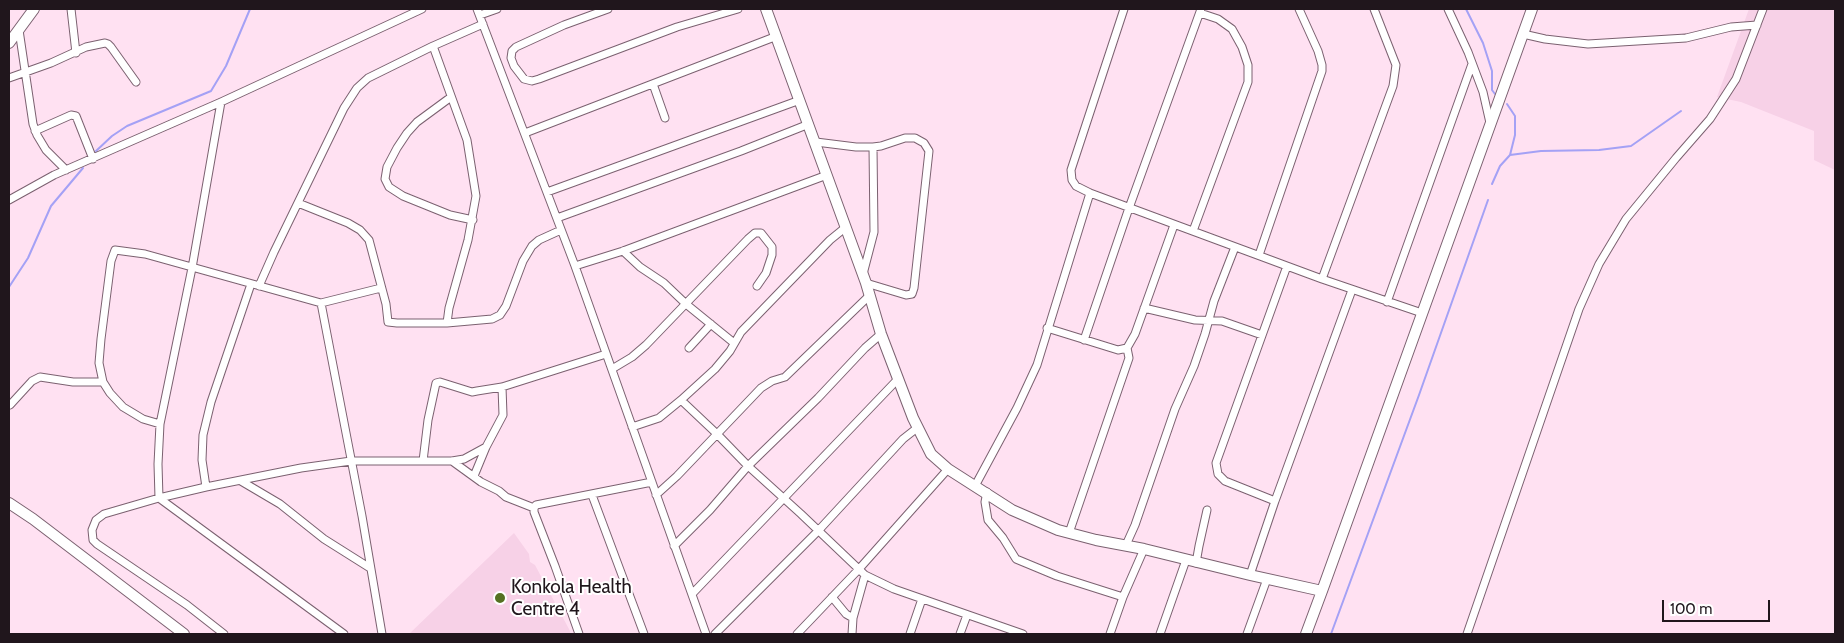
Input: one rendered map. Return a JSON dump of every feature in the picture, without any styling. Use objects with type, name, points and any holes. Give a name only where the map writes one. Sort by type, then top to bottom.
[{"type":"street","points":[[9,43],[34,9]]},
{"type":"street","points":[[70,9],[76,53]]},
{"type":"street","points":[[9,200],[66,170],[221,102],[422,9]]},
{"type":"street","points":[[497,9],[479,12],[575,266],[706,634]]},
{"type":"street","points":[[608,9],[564,25],[516,47],[512,51],[511,58],[514,66],[524,79],[532,81],[677,27],[738,9]]},
{"type":"street","points":[[766,9],[816,142],[870,295],[881,334],[917,428],[931,454],[948,469],[987,492],[1012,510],[1030,519],[1069,533],[1322,591]]},
{"type":"street","points":[[1124,9],[1071,170],[1072,180],[1076,186],[1174,225],[1352,290],[1422,313]]},
{"type":"street","points":[[1259,255],[1322,71],[1318,52],[1299,9]]},
{"type":"street","points":[[1322,279],[1393,86],[1396,65],[1374,9]]},
{"type":"street","points":[[1448,9],[1468,52],[1483,92],[1490,125]]},
{"type":"street","points":[[1306,634],[1532,9]]},
{"type":"street","points":[[1467,634],[1579,309],[1599,264],[1626,219],[1710,119],[1736,79],[1763,9]]},
{"type":"street","points":[[1084,340],[1129,208],[1201,11],[1218,19],[1232,29],[1242,47],[1248,65],[1248,82],[1193,231]]},
{"type":"street","points":[[260,286],[274,252],[344,108],[358,88],[368,78],[483,24]]},
{"type":"street","points":[[1523,34],[1545,39],[1588,44],[1686,38],[1731,27],[1757,25]]},
{"type":"street","points":[[19,30],[35,130],[46,150],[66,170]]},
{"type":"street","points":[[525,133],[777,36]]},
{"type":"street","points":[[9,78],[76,53],[91,45],[108,44],[136,82]]},
{"type":"street","points":[[433,46],[467,140],[476,196],[473,220],[449,308],[447,323]]},
{"type":"street","points":[[1387,302],[1472,64]]},
{"type":"street","points":[[653,84],[666,118]]},
{"type":"street","points":[[451,97],[416,122],[407,132],[387,167],[386,179],[388,187],[403,196],[450,215],[473,220]]},
{"type":"street","points":[[547,192],[800,100]]},
{"type":"street","points":[[160,498],[158,464],[160,424],[192,268],[221,102]]},
{"type":"street","points":[[35,130],[71,115],[76,116],[92,159]]},
{"type":"street","points":[[557,218],[741,151],[809,124]]},
{"type":"street","points":[[816,142],[873,147],[904,138],[915,138],[924,143],[929,151],[912,294],[906,295],[864,279]]},
{"type":"street","points":[[864,279],[874,232],[873,147]]},
{"type":"street","points":[[575,266],[624,252],[827,175]]},
{"type":"street","points":[[975,486],[1028,387],[1090,193]]},
{"type":"street","points":[[298,203],[348,222],[360,230],[369,240],[388,322],[410,324],[482,321],[500,315],[509,300],[527,253],[539,240],[561,230]]},
{"type":"street","points":[[1047,328],[1118,350],[1127,348],[1144,308],[1174,225]]},
{"type":"street","points":[[632,427],[659,418],[715,369],[730,351],[741,332],[830,240],[846,227]]},
{"type":"street","points":[[612,368],[632,357],[646,345],[748,239],[755,233],[761,233],[772,247],[772,255],[766,273],[757,286]]},
{"type":"street","points":[[1126,545],[1135,525],[1175,409],[1194,366],[1214,301],[1235,247]]},
{"type":"street","points":[[160,424],[143,419],[123,407],[110,394],[103,382],[99,363],[101,339],[111,261],[115,250],[145,254],[321,303],[381,288]]},
{"type":"street","points":[[624,252],[640,267],[664,283],[686,304],[734,343]]},
{"type":"street","points":[[1275,501],[1225,481],[1218,474],[1216,463],[1288,266]]},
{"type":"street","points":[[206,486],[202,460],[203,435],[211,402],[251,284]]},
{"type":"street","points":[[1250,575],[1352,290]]},
{"type":"street","points":[[656,494],[677,476],[761,388],[772,380],[785,377],[870,295]]},
{"type":"street","points":[[321,303],[362,516],[382,634]]},
{"type":"street","points":[[1144,308],[1196,320],[1222,321],[1262,335]]},
{"type":"street","points":[[688,348],[711,324]]},
{"type":"street","points":[[674,546],[710,510],[748,466],[881,334]]},
{"type":"street","points":[[1069,533],[1129,358],[1127,348]]},
{"type":"street","points":[[423,461],[428,420],[436,383],[440,382],[472,392],[502,387],[606,354]]},
{"type":"street","points":[[10,405],[32,381],[40,377],[73,382],[103,382]]},
{"type":"street","points":[[692,594],[898,379]]},
{"type":"street","points":[[474,476],[486,447],[503,416],[502,387]]},
{"type":"street","points":[[681,400],[748,466],[865,575],[894,589],[1011,632],[1023,634]]},
{"type":"street","points":[[715,634],[818,531],[903,440],[917,428]]},
{"type":"street","points":[[224,634],[187,605],[107,552],[93,540],[92,530],[96,520],[104,514],[206,486],[241,481],[301,468],[351,461],[452,461],[474,455],[486,447]]},
{"type":"street","points":[[452,461],[459,468],[481,482],[499,490],[506,497],[534,508]]},
{"type":"street","points":[[797,634],[859,569],[948,469]]},
{"type":"street","points":[[241,481],[280,504],[324,539],[370,568]]},
{"type":"street","points":[[534,508],[536,505],[652,482]]},
{"type":"street","points":[[987,492],[988,520],[1003,538],[1016,559],[1057,576],[1123,598]]},
{"type":"street","points":[[592,495],[644,634]]},
{"type":"street","points":[[160,498],[344,634]]},
{"type":"street","points":[[9,504],[33,519],[184,634]]},
{"type":"street","points":[[534,508],[579,634]]},
{"type":"street","points":[[1160,634],[1198,546],[1207,510]]},
{"type":"street","points":[[1110,634],[1144,549]]},
{"type":"street","points":[[852,634],[853,618],[865,575]]},
{"type":"street","points":[[1247,634],[1267,579]]},
{"type":"street","points":[[832,597],[846,614],[853,618]]},
{"type":"street","points":[[910,634],[922,599]]},
{"type":"street","points":[[960,634],[967,615]]},
{"type":"shaded area","points":[[1749,9],[1835,9],[1835,170],[1814,160],[1814,131],[1741,102],[1717,97]]},
{"type":"shaded area","name":"Konkola Health Centre 4","points":[[514,533],[529,554],[530,562],[535,565],[570,634],[409,634]]},
{"type":"waterway","points":[[96,151],[112,136],[127,126],[211,91],[226,66],[250,9]]},
{"type":"waterway","points":[[1466,9],[1483,43],[1492,71],[1492,90],[1495,94]]},
{"type":"waterway","points":[[1507,104],[1515,116],[1515,135],[1510,155]]},
{"type":"waterway","points":[[1492,184],[1500,166],[1510,155],[1541,151],[1599,150],[1631,146],[1681,111]]},
{"type":"waterway","points":[[9,287],[28,258],[51,206],[83,168]]},
{"type":"waterway","points":[[1331,634],[1488,200]]},
{"type":"place","name":"Konkola Health Centre 4","points":[[500,598]]}]
